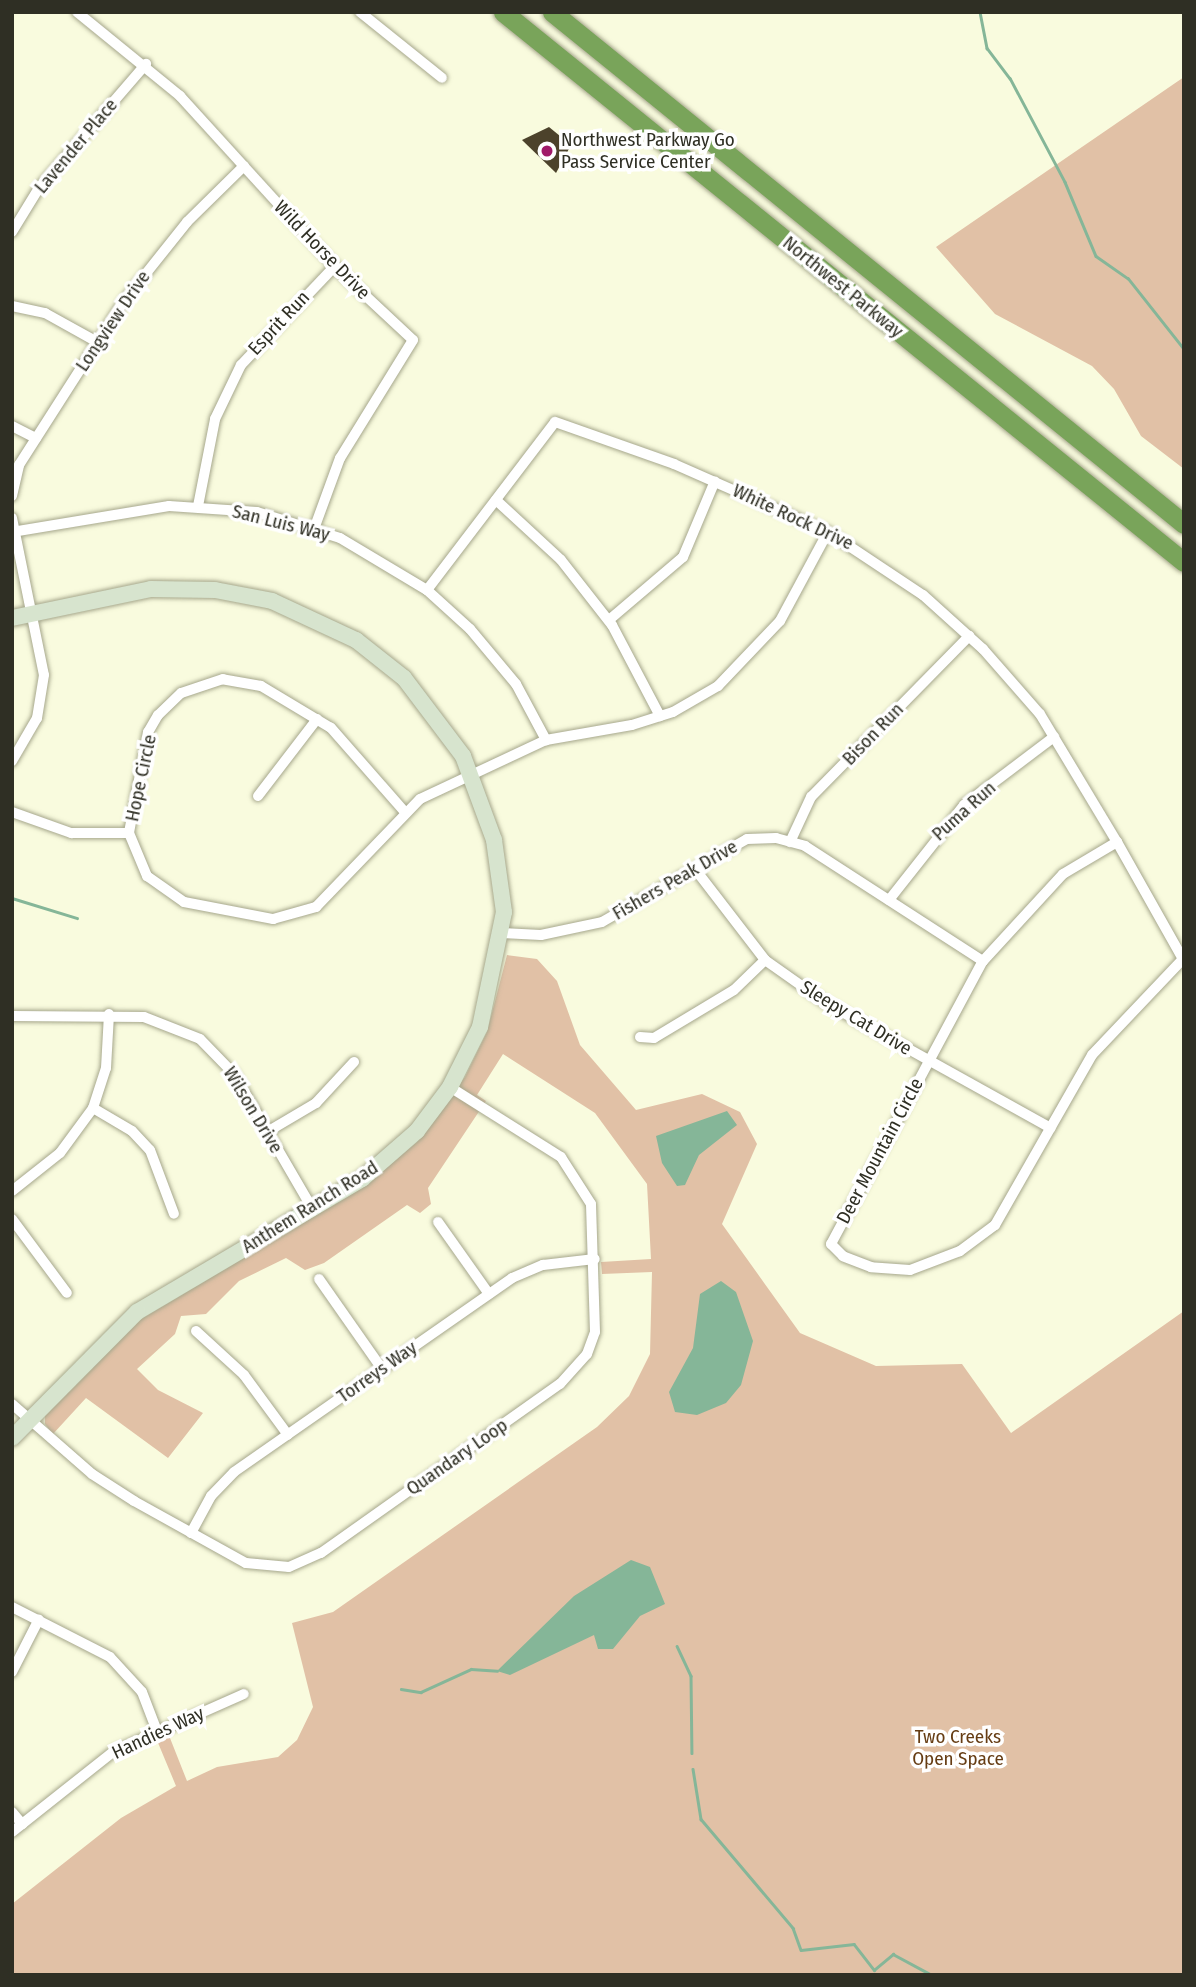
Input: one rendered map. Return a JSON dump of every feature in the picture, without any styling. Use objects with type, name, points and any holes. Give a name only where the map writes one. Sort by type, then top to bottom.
[{"type":"highway","name":"Northwest Parkway","points":[[503,12],[1184,562]]},
{"type":"highway","name":"Northwest Parkway","points":[[552,12],[1184,524]]},
{"type":"street","name":"Wild Horse Drive","points":[[77,12],[146,64],[335,266],[413,340],[340,458],[314,529]]},
{"type":"street","points":[[360,12],[442,79]]},
{"type":"street","name":"Lavender Place","points":[[12,232],[39,188],[146,64]]},
{"type":"street","name":"Longview Drive","points":[[12,496],[18,467],[97,342],[151,265],[244,166]]},
{"type":"street","name":"Esprit Run","points":[[198,506],[215,419],[241,365],[335,266]]},
{"type":"street","points":[[12,306],[45,313],[97,342]]},
{"type":"street","name":"White Rock Drive","points":[[427,590],[555,422],[715,481],[828,532],[901,576],[969,636],[1054,737],[1118,842]]},
{"type":"street","points":[[12,426],[36,438]]},
{"type":"street","points":[[609,620],[683,556],[715,481]]},
{"type":"street","points":[[496,500],[561,561],[609,620],[660,716]]},
{"type":"street","name":"San Luis Way","points":[[13,532],[122,509],[198,506],[257,512],[314,529],[376,556],[427,590],[494,654],[546,740]]},
{"type":"street","points":[[12,518],[32,613],[43,698],[12,761]]},
{"type":"street","name":"Hope Circle","points":[[404,811],[349,743],[317,719],[248,681],[223,679],[181,693],[148,732],[129,833],[147,876],[169,894],[287,918],[330,897],[404,811],[546,740],[660,716],[718,686],[746,661],[780,621],[828,532]]},
{"type":"street","name":"Anthem Ranch Road","points":[[12,618],[151,589],[215,590],[272,601],[356,640],[404,678],[447,730],[472,775],[500,869],[502,933],[480,1027],[450,1087],[398,1150],[312,1208],[137,1311],[12,1437]]},
{"type":"street","name":"Bison Run","points":[[790,842],[811,797],[969,636]]},
{"type":"street","points":[[258,796],[317,719]]},
{"type":"street","name":"Puma Run","points":[[889,900],[960,809],[1054,737]]},
{"type":"street","points":[[12,812],[71,833],[129,833]]},
{"type":"street","name":"Fishers Peak Drive","points":[[502,933],[541,935],[602,922],[747,839],[790,842],[889,900],[983,961]]},
{"type":"street","name":"Deer Mountain Circle","points":[[1118,842],[1183,959],[1092,1055],[995,1225],[960,1251],[910,1270],[871,1267],[843,1256],[831,1244],[983,961],[1062,875],[1118,842]]},
{"type":"street","name":"Sleepy Cat Drive","points":[[695,869],[765,960],[827,1003],[1051,1128]]},
{"type":"street","points":[[640,1037],[654,1038],[734,990],[765,960]]},
{"type":"street","points":[[12,1191],[60,1153],[93,1108],[106,1068],[109,1014]]},
{"type":"street","name":"Wilson Drive","points":[[12,1016],[109,1014],[159,1020],[200,1039],[234,1074],[312,1208]]},
{"type":"street","points":[[267,1132],[316,1103],[354,1062]]},
{"type":"street","name":"Quandary Loop","points":[[12,1404],[94,1475],[191,1534],[268,1567],[289,1567],[321,1553],[575,1372],[595,1332],[591,1204],[572,1168],[450,1087]]},
{"type":"street","points":[[93,1108],[143,1140],[174,1214]]},
{"type":"street","points":[[12,1219],[67,1293]]},
{"type":"street","points":[[438,1222],[489,1294]]},
{"type":"street","name":"Torreys Way","points":[[191,1534],[221,1484],[489,1294],[527,1270],[594,1259]]},
{"type":"street","points":[[319,1279],[382,1369]]},
{"type":"street","points":[[197,1331],[244,1375],[288,1435]]},
{"type":"street","points":[[12,1607],[39,1619],[127,1672],[158,1731]]},
{"type":"street","points":[[12,1672],[39,1619]]},
{"type":"street","name":"Handies Way","points":[[12,1832],[105,1757],[244,1694]]},
{"type":"street","points":[[12,1812],[22,1824]]},
{"type":"green space","points":[[1184,77],[1184,469],[1141,436],[1114,389],[1092,366],[995,314],[936,247]]},
{"type":"green space","name":"Two Creeks Open Space","points":[[507,955],[537,959],[557,981],[580,1045],[636,1110],[702,1094],[740,1112],[757,1144],[722,1224],[800,1333],[876,1366],[962,1364],[1011,1433],[1184,1311],[1184,1975],[12,1975],[12,1904],[121,1818],[176,1786],[156,1738],[168,1733],[187,1781],[217,1767],[278,1757],[297,1740],[313,1707],[292,1623],[333,1612],[597,1427],[629,1396],[650,1354],[652,1272],[602,1274],[601,1262],[651,1259],[647,1184],[595,1113],[503,1054],[477,1095],[486,1101],[428,1188],[431,1204],[420,1213],[407,1205],[324,1263],[305,1270],[286,1258],[239,1281],[206,1314],[181,1316],[175,1334],[137,1369],[158,1390],[203,1413],[168,1458],[86,1398],[53,1434],[45,1424],[45,1414],[128,1327],[365,1186],[417,1142],[465,1077],[487,1032]]},
{"type":"shaded area","points":[[727,1111],[737,1125],[699,1155],[685,1185],[677,1186],[662,1163],[656,1136]]},
{"type":"shaded area","points":[[721,1281],[736,1292],[753,1341],[741,1385],[726,1403],[697,1415],[675,1412],[669,1392],[693,1348],[700,1294]]},
{"type":"shaded area","points":[[631,1560],[650,1567],[665,1604],[640,1616],[613,1649],[598,1649],[594,1635],[510,1675],[497,1671],[574,1596]]},
{"type":"building","name":"Northwest Parkway Go Pass Service Center","points":[[549,127],[571,145],[556,173],[522,140]]},
{"type":"waterway","points":[[980,12],[987,48],[1010,78],[1065,182],[1096,256],[1128,278],[1184,349]]},
{"type":"waterway","points":[[12,898],[77,918]]},
{"type":"waterway","points":[[677,1646],[691,1676],[692,1753]]},
{"type":"waterway","points":[[401,1689],[421,1692],[471,1669],[497,1671]]},
{"type":"waterway","points":[[693,1769],[701,1819],[793,1928],[801,1950],[854,1944],[874,1970],[893,1954],[932,1975]]},
{"type":"place","name":"Northwest Parkway Go Pass Service Center","points":[[547,151]]}]
